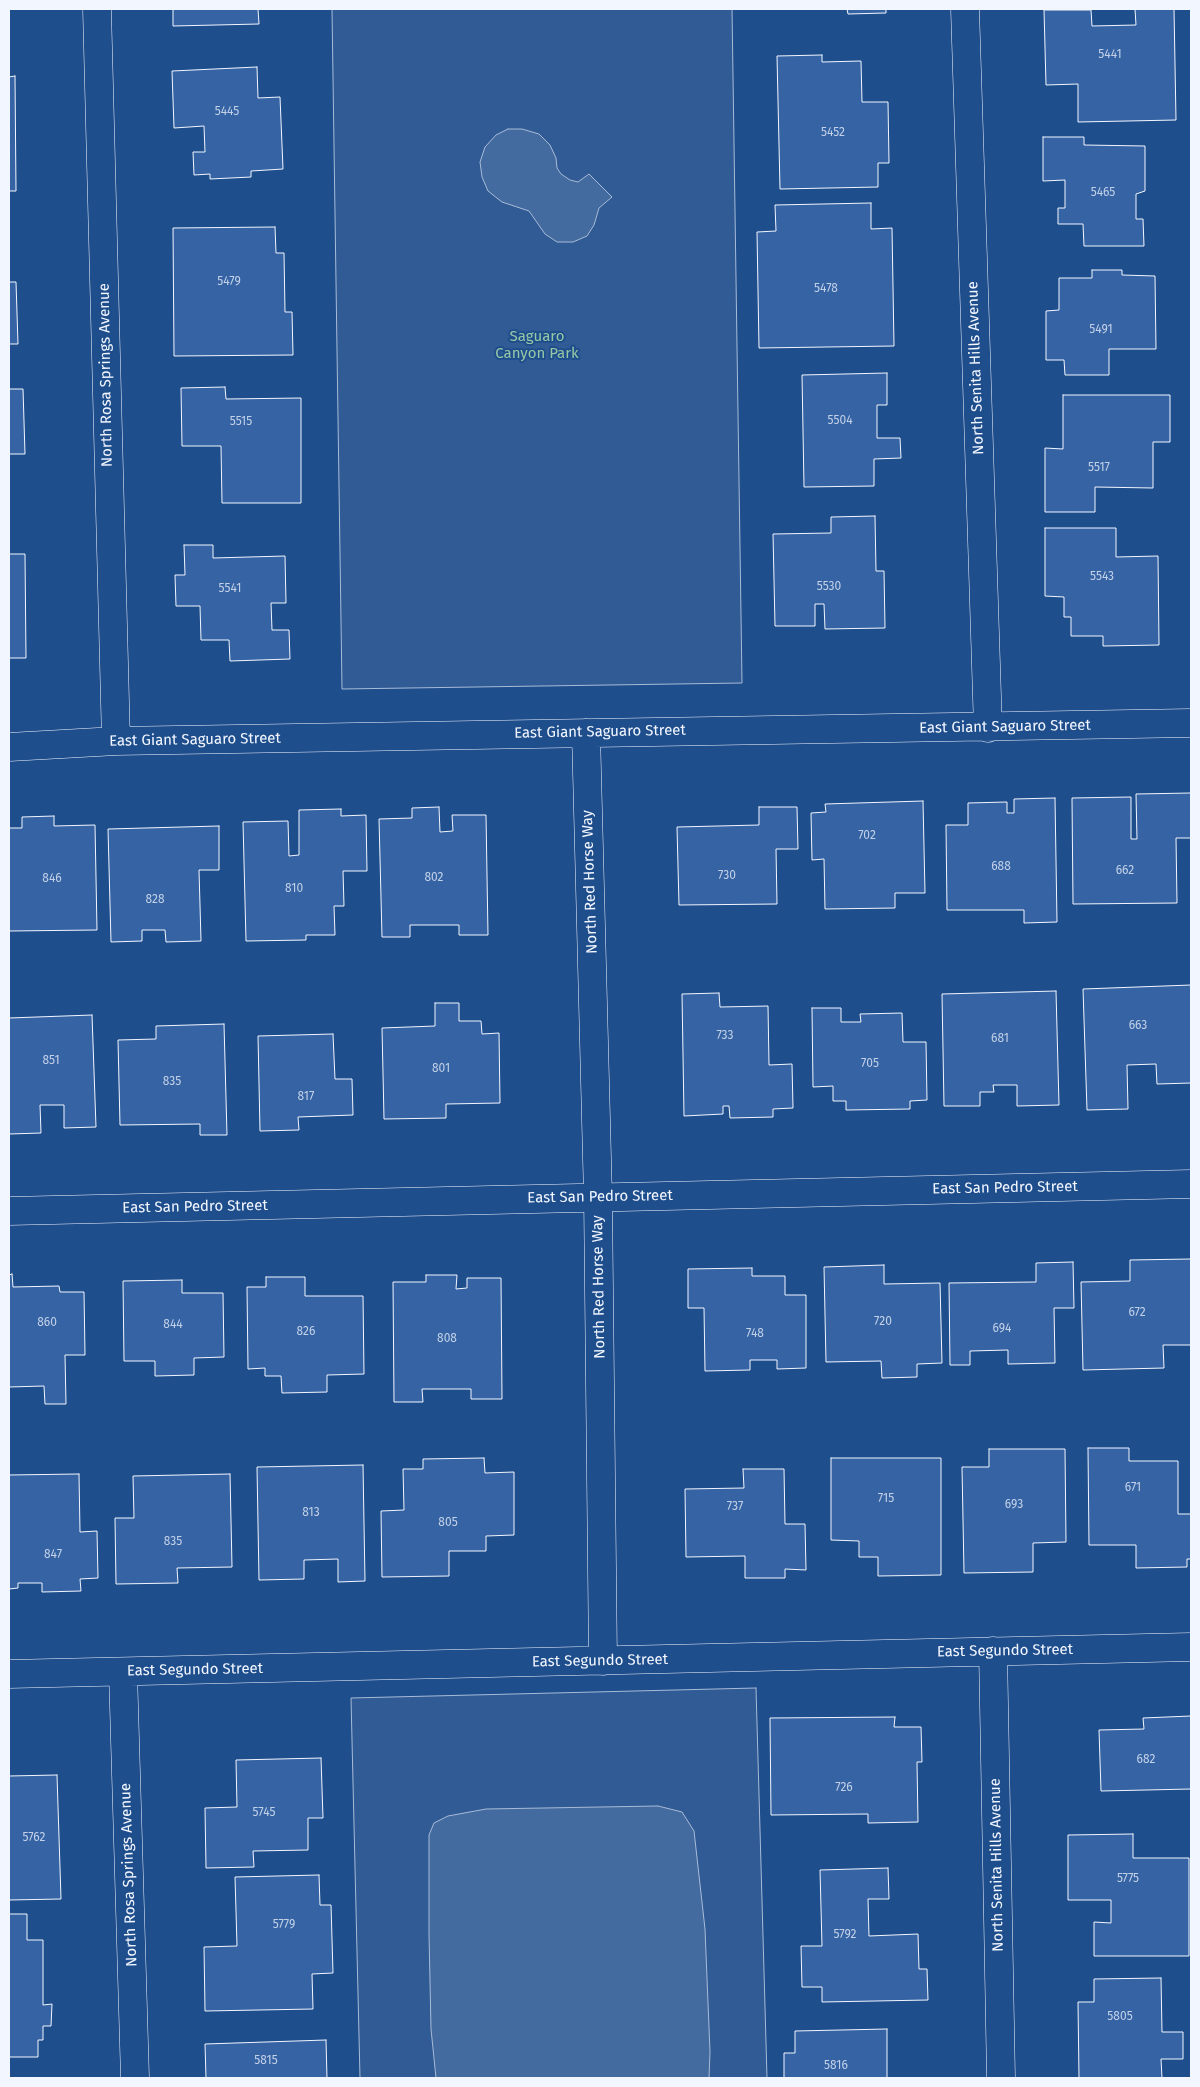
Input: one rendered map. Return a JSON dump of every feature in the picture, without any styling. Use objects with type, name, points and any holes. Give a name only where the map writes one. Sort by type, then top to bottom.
[{"type":"street","name":"North Rosa Springs Avenue","points":[[97,9],[116,741]]},
{"type":"street","name":"North Senita Hills Avenue","points":[[965,9],[988,728]]},
{"type":"street","name":"East Giant Saguaro Street","points":[[9,747],[116,741],[988,728],[1191,723]]},
{"type":"street","name":"North Red Horse Way","points":[[586,733],[598,1197],[603,1661]]},
{"type":"street","name":"East San Pedro Street","points":[[9,1211],[1191,1184]]},
{"type":"street","name":"East Segundo Street","points":[[9,1674],[1191,1647]]},
{"type":"street","name":"North Senita Hills Avenue","points":[[993,1652],[1001,2078]]},
{"type":"street","name":"North Rosa Springs Avenue","points":[[123,1672],[135,2078]]},
{"type":"shaded area","name":"Saguaro Canyon Park","points":[[332,9],[732,9],[742,683],[342,689]]},
{"type":"shaded area","points":[[508,129],[522,129],[539,134],[550,145],[556,158],[557,168],[561,174],[570,180],[578,182],[589,174],[612,197],[599,208],[594,225],[587,236],[573,242],[557,242],[545,234],[529,211],[502,202],[488,191],[482,177],[480,162],[485,147],[496,135]]},
{"type":"shaded area","points":[[756,1688],[767,2078],[360,2078],[351,1698]]},
{"type":"shaded area","points":[[658,1806],[682,1812],[694,1831],[705,1929],[710,2052],[709,2078],[436,2078],[431,2029],[429,1934],[429,1835],[434,1823],[448,1816],[486,1809]]},
{"type":"building","points":[[173,9],[258,9],[259,24],[173,26]]},
{"type":"building","points":[[847,9],[886,9],[886,13],[848,14]]},
{"type":"building","points":[[1135,9],[1174,9],[1176,120],[1078,122],[1078,84],[1046,85],[1044,10],[1091,10],[1092,26],[1136,25]]},
{"type":"building","points":[[822,55],[822,62],[861,61],[862,102],[888,102],[889,163],[878,163],[878,187],[780,189],[777,56]]},
{"type":"building","points":[[257,67],[258,98],[280,97],[283,169],[251,171],[251,177],[210,179],[210,174],[194,175],[193,152],[205,152],[204,126],[174,128],[172,71]]},
{"type":"building","points":[[15,76],[16,191],[9,191],[9,77]]},
{"type":"building","points":[[1043,137],[1084,137],[1084,145],[1145,146],[1145,191],[1136,194],[1136,219],[1143,219],[1144,246],[1084,246],[1083,224],[1058,224],[1058,208],[1065,208],[1065,180],[1043,181]]},
{"type":"building","points":[[871,203],[871,229],[892,228],[894,346],[759,348],[757,232],[776,231],[775,205]]},
{"type":"building","points":[[275,227],[276,253],[284,253],[285,312],[292,312],[293,355],[174,356],[173,228]]},
{"type":"building","points":[[1092,270],[1122,270],[1122,275],[1155,276],[1156,349],[1109,349],[1109,375],[1065,375],[1064,360],[1046,360],[1046,311],[1059,310],[1059,278],[1092,278]]},
{"type":"building","points":[[9,282],[16,282],[18,344],[9,344]]},
{"type":"building","points":[[887,373],[887,405],[877,405],[877,438],[900,438],[901,458],[874,459],[874,486],[804,487],[802,375]]},
{"type":"building","points":[[225,387],[226,399],[301,398],[301,503],[222,503],[221,446],[182,446],[181,388]]},
{"type":"building","points":[[9,389],[23,389],[25,454],[9,454]]},
{"type":"building","points":[[1063,395],[1170,395],[1170,442],[1153,442],[1153,488],[1095,487],[1095,512],[1045,512],[1045,448],[1063,449]]},
{"type":"building","points":[[875,516],[876,571],[884,571],[885,628],[825,629],[824,604],[815,604],[815,626],[775,626],[773,534],[831,533],[831,517]]},
{"type":"building","points":[[1045,528],[1116,528],[1116,557],[1158,556],[1159,645],[1103,646],[1103,636],[1071,636],[1071,617],[1064,617],[1064,597],[1045,596]]},
{"type":"building","points":[[184,545],[213,545],[213,558],[285,556],[286,603],[271,603],[272,630],[289,630],[290,659],[230,661],[229,640],[201,640],[200,606],[176,606],[175,575],[185,575]]},
{"type":"building","points":[[9,554],[25,554],[26,658],[9,658]]},
{"type":"building","points":[[1191,793],[1191,838],[1176,838],[1177,903],[1073,904],[1072,798],[1131,797],[1131,839],[1137,839],[1136,794]]},
{"type":"building","points":[[1055,798],[1057,922],[1024,923],[1024,910],[947,910],[946,825],[968,825],[968,803],[1007,802],[1007,813],[1014,813],[1014,799]]},
{"type":"building","points":[[923,801],[925,893],[895,893],[895,908],[825,909],[824,859],[812,860],[811,813],[826,812],[825,804]]},
{"type":"building","points":[[439,807],[440,832],[453,831],[452,815],[486,815],[488,935],[459,935],[459,925],[410,925],[410,937],[382,937],[379,819],[412,818],[412,808]]},
{"type":"building","points":[[759,807],[797,807],[798,849],[776,849],[777,904],[679,905],[677,827],[759,825]]},
{"type":"building","points":[[341,809],[341,816],[366,815],[367,871],[343,871],[344,906],[334,906],[335,935],[306,935],[306,940],[246,941],[243,822],[288,821],[289,856],[299,855],[299,810]]},
{"type":"building","points":[[54,816],[54,826],[95,825],[97,930],[9,931],[9,828],[22,828],[22,817]]},
{"type":"building","points":[[219,826],[219,870],[199,870],[201,941],[166,942],[165,930],[142,930],[142,941],[111,942],[108,829]]},
{"type":"building","points":[[1191,985],[1191,1083],[1157,1084],[1156,1064],[1127,1065],[1128,1109],[1087,1110],[1083,989]]},
{"type":"building","points":[[1056,991],[1059,1105],[1017,1106],[1017,1085],[993,1085],[994,1092],[980,1092],[980,1106],[944,1106],[942,994]]},
{"type":"building","points":[[719,993],[720,1007],[768,1006],[769,1065],[792,1064],[793,1108],[773,1109],[773,1117],[730,1118],[729,1106],[723,1106],[723,1114],[684,1116],[682,994]]},
{"type":"building","points":[[435,1003],[459,1003],[459,1021],[481,1021],[482,1034],[499,1033],[500,1103],[446,1104],[446,1118],[384,1119],[382,1028],[435,1026]]},
{"type":"building","points":[[812,1008],[841,1008],[841,1022],[861,1022],[860,1014],[902,1013],[903,1042],[926,1042],[927,1100],[910,1101],[910,1109],[846,1110],[846,1101],[833,1101],[833,1086],[813,1087]]},
{"type":"building","points":[[92,1015],[96,1127],[64,1128],[64,1105],[40,1105],[41,1133],[9,1134],[9,1018]]},
{"type":"building","points":[[224,1024],[227,1135],[200,1135],[200,1124],[120,1125],[118,1040],[156,1039],[156,1026]]},
{"type":"building","points":[[333,1034],[335,1079],[352,1079],[353,1115],[298,1117],[299,1130],[260,1131],[258,1036]]},
{"type":"building","points":[[1191,1259],[1191,1345],[1163,1345],[1164,1368],[1083,1370],[1081,1282],[1130,1281],[1130,1260]]},
{"type":"building","points":[[1073,1262],[1074,1308],[1054,1308],[1055,1363],[1008,1364],[1008,1350],[970,1351],[970,1365],[950,1365],[949,1283],[1036,1282],[1036,1263]]},
{"type":"building","points":[[884,1265],[884,1284],[940,1283],[942,1363],[917,1364],[917,1377],[882,1378],[881,1361],[826,1362],[824,1267]]},
{"type":"building","points":[[752,1268],[752,1276],[785,1276],[785,1295],[806,1295],[806,1368],[777,1369],[777,1360],[750,1360],[750,1370],[705,1371],[704,1308],[688,1308],[688,1269]]},
{"type":"building","points":[[12,1274],[13,1287],[59,1286],[60,1292],[84,1292],[85,1355],[65,1355],[66,1404],[45,1404],[44,1386],[9,1387],[9,1275]]},
{"type":"building","points":[[426,1275],[457,1275],[456,1289],[467,1288],[467,1278],[501,1278],[502,1399],[471,1399],[471,1389],[422,1389],[423,1402],[394,1402],[393,1282],[426,1282]]},
{"type":"building","points":[[266,1277],[305,1277],[305,1296],[363,1296],[364,1374],[327,1375],[327,1392],[282,1393],[281,1376],[265,1376],[265,1368],[248,1369],[247,1287],[266,1287]]},
{"type":"building","points":[[182,1280],[182,1293],[223,1293],[224,1357],[194,1358],[194,1375],[155,1376],[155,1361],[124,1361],[123,1281]]},
{"type":"building","points":[[1088,1448],[1129,1448],[1129,1461],[1178,1461],[1178,1514],[1191,1514],[1191,1559],[1187,1559],[1187,1567],[1136,1568],[1136,1545],[1089,1545]]},
{"type":"building","points":[[989,1449],[1065,1449],[1066,1542],[1033,1543],[1033,1572],[964,1573],[962,1467],[989,1467]]},
{"type":"building","points":[[484,1458],[485,1473],[514,1472],[514,1535],[486,1536],[486,1551],[449,1551],[449,1576],[382,1577],[381,1511],[404,1510],[403,1469],[423,1469],[423,1459]]},
{"type":"building","points":[[831,1458],[941,1458],[941,1575],[878,1576],[878,1557],[859,1557],[859,1541],[831,1540]]},
{"type":"building","points":[[363,1465],[365,1581],[338,1582],[338,1559],[304,1560],[304,1579],[259,1580],[257,1467]]},
{"type":"building","points":[[743,1469],[784,1469],[785,1524],[805,1524],[806,1570],[785,1569],[785,1578],[745,1578],[745,1556],[686,1557],[685,1489],[744,1488]]},
{"type":"building","points":[[79,1474],[80,1532],[97,1531],[98,1578],[80,1579],[81,1591],[42,1592],[42,1583],[18,1583],[18,1588],[9,1589],[9,1475]]},
{"type":"building","points":[[230,1474],[232,1567],[177,1568],[178,1583],[116,1584],[115,1518],[134,1518],[133,1476]]},
{"type":"building","points":[[1191,1716],[1191,1789],[1101,1791],[1099,1730],[1144,1729],[1143,1718]]},
{"type":"building","points":[[895,1717],[894,1727],[921,1727],[922,1762],[917,1762],[918,1822],[868,1823],[868,1814],[771,1815],[770,1718]]},
{"type":"building","points":[[321,1758],[323,1818],[308,1818],[308,1850],[253,1851],[254,1867],[206,1868],[205,1808],[237,1807],[236,1760]]},
{"type":"building","points":[[57,1775],[61,1899],[9,1900],[9,1776]]},
{"type":"building","points":[[1133,1834],[1133,1858],[1189,1858],[1189,1956],[1094,1956],[1094,1922],[1111,1923],[1111,1900],[1068,1900],[1068,1835]]},
{"type":"building","points":[[888,1868],[889,1899],[868,1899],[869,1936],[918,1934],[919,1969],[927,1969],[928,2000],[822,2002],[822,1987],[802,1987],[801,1946],[822,1946],[820,1870]]},
{"type":"building","points":[[319,1875],[320,1905],[331,1905],[333,1973],[312,1974],[313,2009],[205,2011],[204,1947],[237,1946],[235,1877]]},
{"type":"building","points":[[9,1914],[27,1914],[27,1940],[43,1940],[43,2005],[52,2004],[51,2026],[43,2026],[43,2040],[38,2040],[38,2057],[9,2057]]},
{"type":"building","points":[[1161,1978],[1162,2032],[1183,2032],[1183,2059],[1161,2059],[1162,2078],[1079,2078],[1078,2002],[1094,2002],[1094,1979]]},
{"type":"building","points":[[887,2029],[887,2078],[784,2078],[784,2053],[795,2053],[795,2031]]},
{"type":"building","points":[[326,2040],[327,2078],[206,2078],[205,2044]]}]
